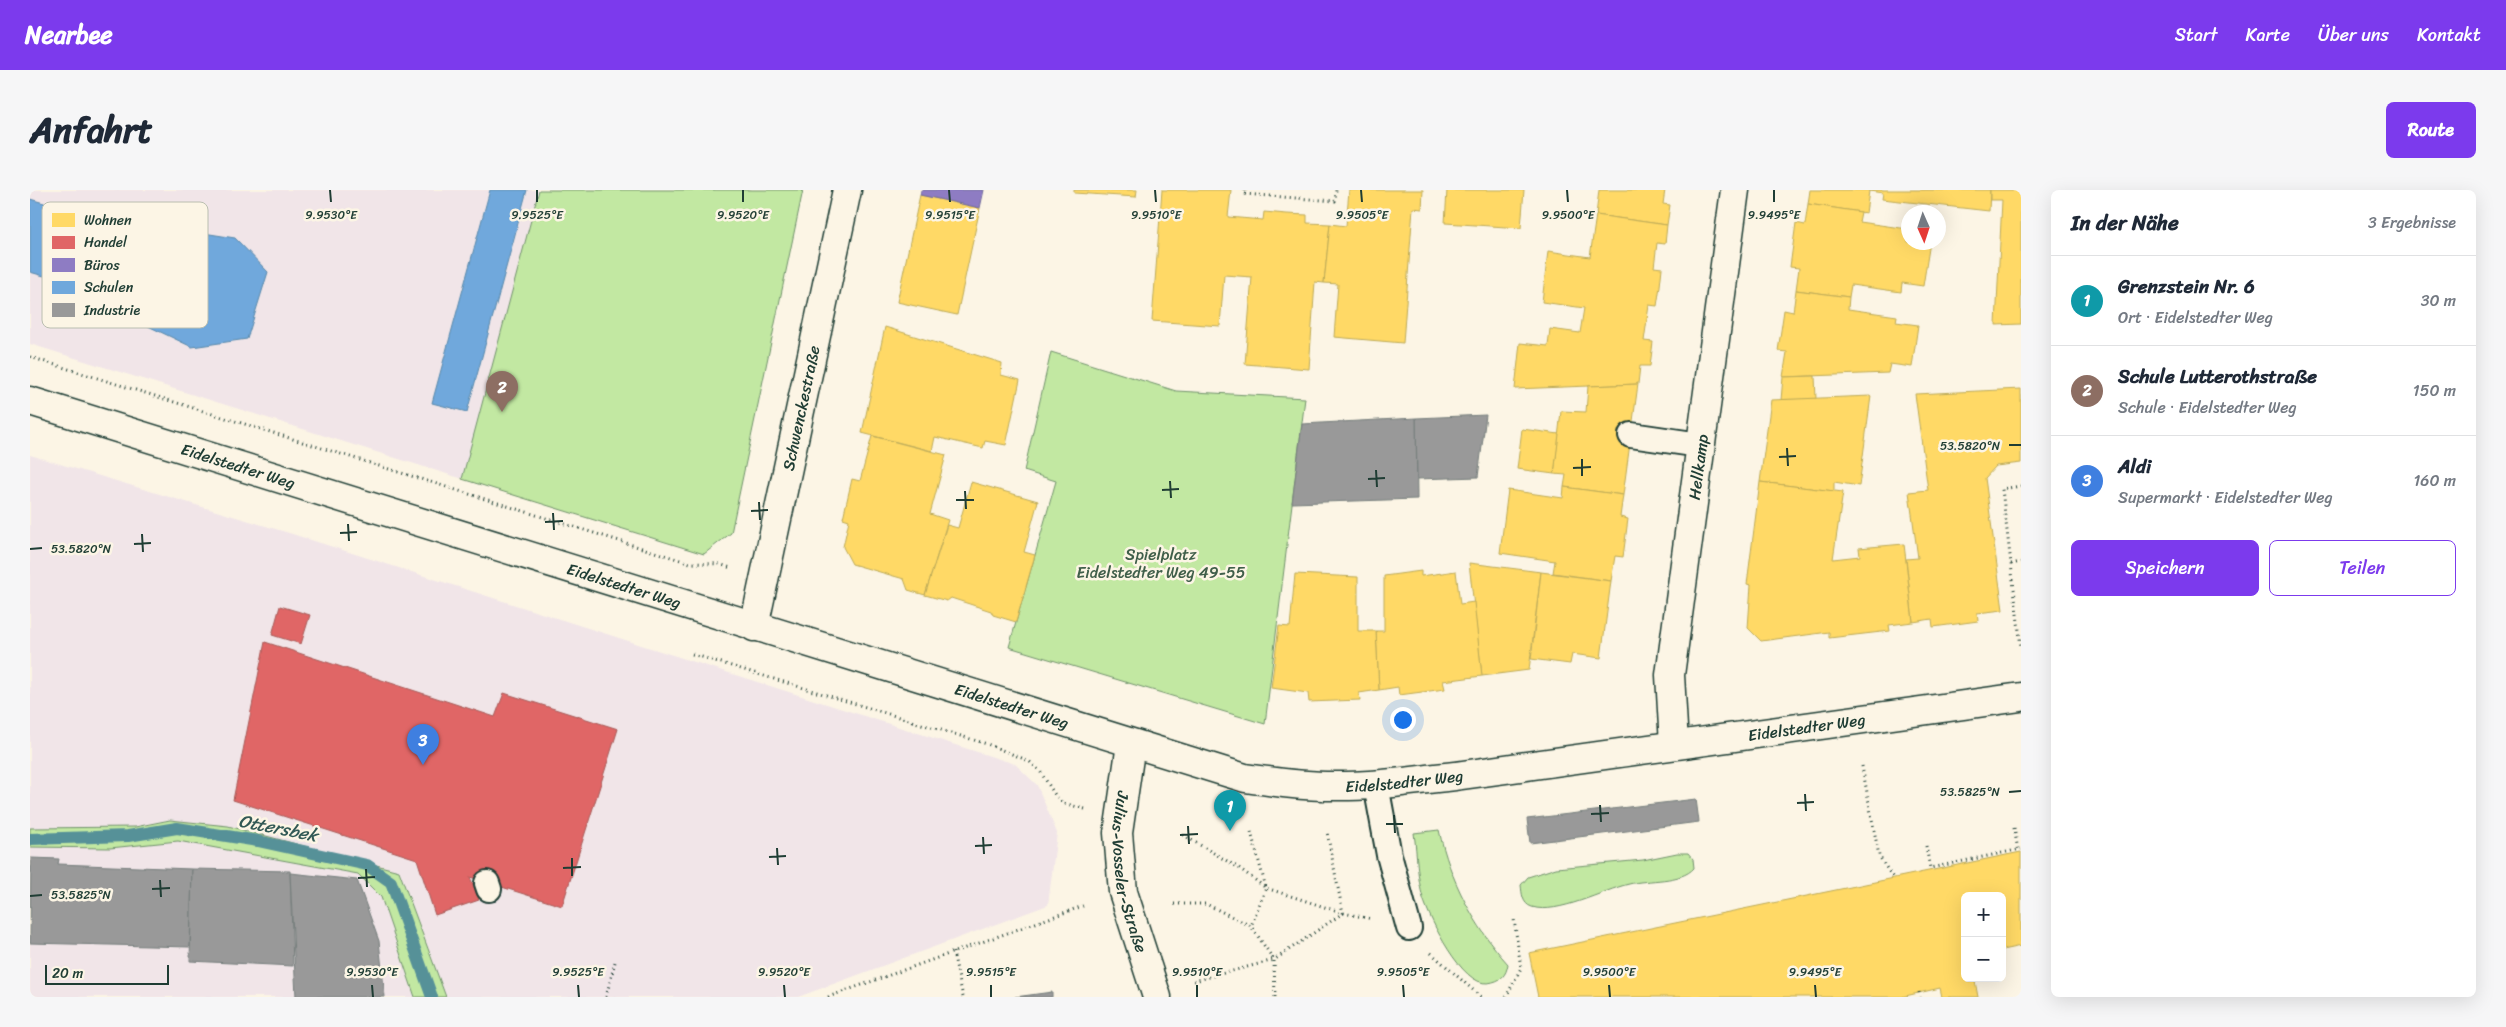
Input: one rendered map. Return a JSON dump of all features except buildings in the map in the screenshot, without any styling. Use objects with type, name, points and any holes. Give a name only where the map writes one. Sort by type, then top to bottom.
[{"type":"street","name":"Schwenckestraße","points":[[754,627],[847,190]]},
{"type":"street","name":"Hellkamp","points":[[1674,745],[1670,675],[1735,190]]},
{"type":"street","name":"Eidelstedter Weg","points":[[30,401],[1245,778],[1287,784],[1376,785],[2021,697]]},
{"type":"street","name":"Julius-Vosseler-Straße","points":[[1131,744],[1118,833],[1123,892],[1158,997]]},
{"type":"lane","points":[[1631,435],[1700,445]]},
{"type":"lane","points":[[1376,785],[1389,855],[1409,928]]},
{"type":"path","points":[[1245,190],[1244,194],[1336,201],[1336,190]]},
{"type":"path","points":[[30,357],[690,563],[719,564],[739,570]]},
{"type":"path","points":[[2021,486],[2002,489],[2021,648]]},
{"type":"path","points":[[2011,564],[2021,562]]},
{"type":"path","points":[[692,654],[987,744],[1029,761],[1040,770],[1055,795],[1063,803],[1078,807]]},
{"type":"path","points":[[1862,766],[1880,856],[1893,878]]},
{"type":"path","points":[[1926,846],[1930,868],[2019,849],[2014,828]]},
{"type":"path","points":[[1251,832],[1266,888],[1251,926]]},
{"type":"path","points":[[1327,832],[1343,913]]},
{"type":"path","points":[[1183,835],[1239,868],[1266,888],[1343,913],[1409,928],[1434,956],[1480,997]]},
{"type":"path","points":[[1174,904],[1206,904],[1251,926],[1274,960],[1275,997]]},
{"type":"path","points":[[828,997],[1083,906]]},
{"type":"path","points":[[1194,981],[1274,960],[1343,913]]},
{"type":"path","points":[[1506,997],[1521,968],[1514,919]]},
{"type":"path","points":[[952,952],[963,997]]},
{"type":"path","points":[[606,997],[615,962]]},
{"type":"path","points":[[1919,992],[1920,997]]},
{"type":"shaded area","points":[[30,190],[803,190],[731,533],[704,554],[30,344]]},
{"type":"shaded area","points":[[30,455],[289,533],[1015,764],[1037,785],[1057,833],[1048,905],[798,997],[446,997],[399,871],[170,820],[135,827],[30,828]]},
{"type":"shaded area","points":[[178,841],[358,874],[381,897],[415,997],[30,997],[30,847],[110,848]]},
{"type":"green space","points":[[539,190],[803,190],[731,533],[704,554],[462,479]]},
{"type":"green space","name":"Spielplatz Eidelstedter Weg 49-55","points":[[1051,352],[1176,391],[1305,398],[1265,724],[1009,647],[1056,481],[1024,471]]},
{"type":"green space","points":[[170,820],[228,826],[399,871],[446,997],[415,997],[381,897],[358,874],[178,841],[110,848],[30,847],[30,828],[135,827]]},
{"type":"green space","points":[[1439,830],[1450,867],[1465,901],[1484,934],[1508,964],[1504,975],[1496,981],[1488,983],[1478,981],[1458,963],[1448,950],[1432,921],[1423,898],[1419,882],[1414,833]]},
{"type":"green space","points":[[1677,853],[1688,853],[1693,859],[1694,868],[1681,876],[1629,884],[1554,908],[1532,907],[1523,898],[1521,885],[1528,877],[1556,868],[1643,860]]},
{"type":"waterway","name":"Ottersbek","points":[[30,839],[128,836],[177,828],[258,841],[367,865],[391,882],[432,997]]},
{"type":"place","name":"Schule Lutterothstraße","points":[[502,412]]},
{"type":"place","name":"Aldi","points":[[423,765]]},
{"type":"place","name":"Grenzstein Nr. 6","points":[[1230,831]]}]
